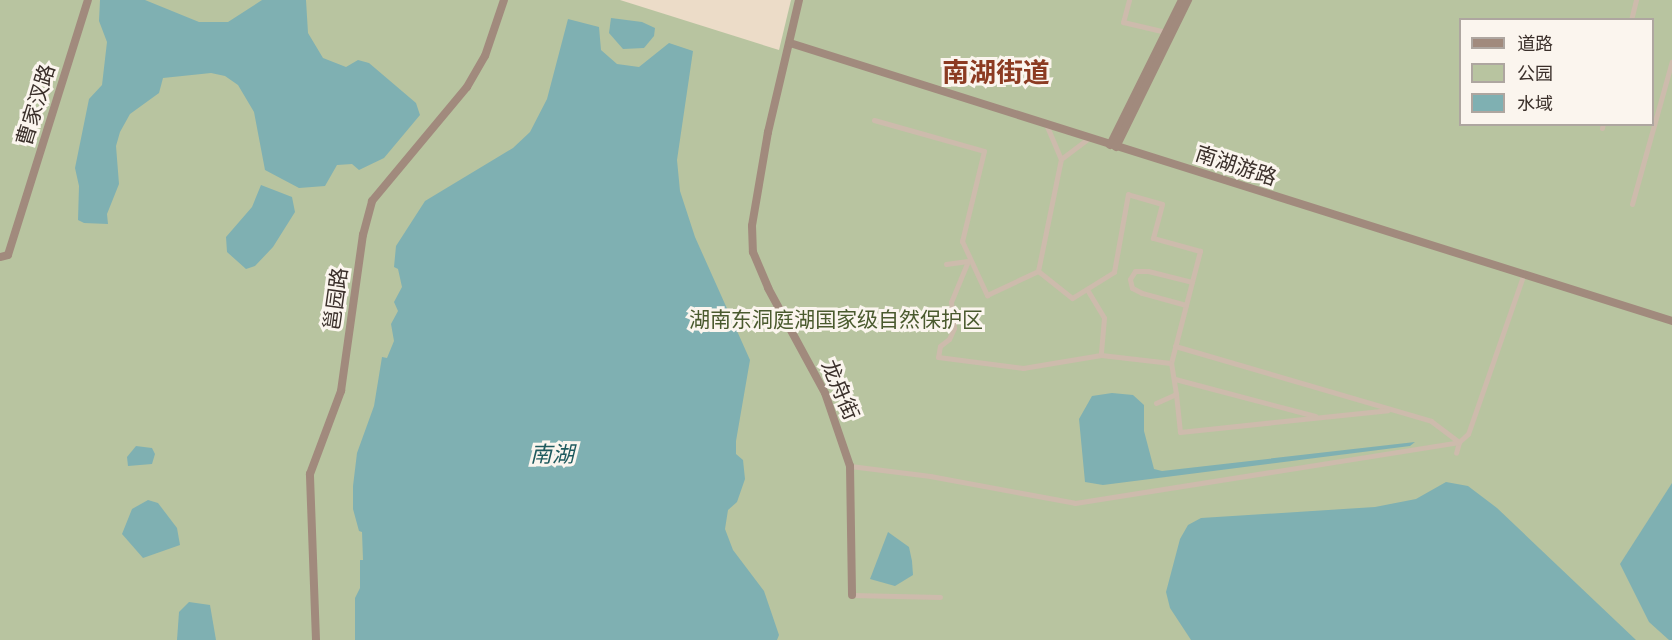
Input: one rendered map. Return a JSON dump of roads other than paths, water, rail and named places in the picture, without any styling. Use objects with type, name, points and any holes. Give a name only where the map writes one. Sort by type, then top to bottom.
[{"type":"street","name":"曹家汊路","points":[[4,256],[88,0]]},
{"type":"street","name":"邕园路","points":[[316,640],[310,474],[341,391],[363,235],[372,201],[467,87],[485,56],[504,0]]},
{"type":"street","name":"龙舟街","points":[[799,0],[768,132],[752,226],[753,252],[768,288],[825,393],[850,466],[852,595]]},
{"type":"street","points":[[1129,0],[1123,22],[1166,33]]},
{"type":"street","points":[[1113,146],[1182,0]]},
{"type":"street","points":[[1113,146],[1188,0]]},
{"type":"street","points":[[1632,18],[1636,0]]},
{"type":"street","name":"南湖游路","points":[[790,43],[1523,276],[1672,321]]},
{"type":"street","points":[[1654,125],[1672,61]]},
{"type":"street","points":[[874,120],[984,151],[962,240],[968,261],[987,295],[1038,271]]},
{"type":"street","points":[[1038,271],[1061,159],[1046,124]]},
{"type":"street","points":[[1632,204],[1654,126]]},
{"type":"street","points":[[1061,159],[1089,138]]},
{"type":"street","points":[[1038,271],[1072,298],[1088,291],[1114,272],[1128,194],[1162,204],[1153,238],[1200,251],[1171,363],[1175,379],[1180,432],[1392,410]]},
{"type":"street","points":[[946,264],[968,261]]},
{"type":"street","points":[[968,261],[951,302],[954,328],[950,339],[940,346],[938,357],[1023,369],[1101,355],[1171,363]]},
{"type":"street","points":[[1186,305],[1142,293],[1132,288],[1130,279],[1135,271],[1148,271],[1192,282]]},
{"type":"street","points":[[850,466],[930,476],[1075,503],[1459,442],[1468,434],[1523,276]]},
{"type":"street","points":[[1088,291],[1104,318],[1101,355]]},
{"type":"street","points":[[1175,346],[1431,421],[1459,442]]},
{"type":"street","points":[[1175,379],[1319,417]]},
{"type":"street","points":[[1156,403],[1176,394]]},
{"type":"street","points":[[1456,453],[1459,442]]},
{"type":"street","points":[[852,595],[940,597]]},
{"type":"water","points":[[100,0],[145,0],[199,22],[228,22],[262,0],[306,0],[308,33],[323,58],[346,67],[358,60],[369,63],[416,103],[420,115],[384,158],[359,170],[352,164],[337,165],[325,186],[299,188],[265,170],[254,112],[238,85],[225,76],[211,73],[163,78],[159,93],[130,114],[120,132],[116,146],[119,184],[107,214],[108,224],[84,223],[78,220],[79,186],[75,168],[89,99],[102,85],[107,42],[99,21]]},
{"type":"water","points":[[611,18],[642,22],[655,28],[654,36],[644,48],[623,49],[609,33]]},
{"type":"water","name":"南湖","points":[[568,19],[599,27],[601,50],[617,64],[639,67],[669,43],[693,51],[677,160],[680,191],[695,237],[750,360],[736,441],[736,454],[743,460],[745,479],[737,502],[728,510],[725,529],[733,550],[764,591],[779,635],[777,640],[355,640],[355,598],[360,588],[360,560],[363,560],[362,532],[359,531],[353,509],[353,486],[357,453],[374,406],[382,357],[387,358],[394,341],[391,324],[398,311],[394,302],[402,287],[398,269],[394,267],[396,246],[425,201],[513,148],[530,132],[547,99]]},
{"type":"water","points":[[261,185],[292,197],[295,212],[273,247],[255,266],[246,269],[227,252],[226,237],[252,207]]},
{"type":"water","points":[[1112,393],[1133,395],[1144,405],[1144,431],[1154,469],[1162,471],[1415,442],[1410,446],[1103,485],[1085,482],[1079,419],[1092,396]]},
{"type":"water","points":[[136,446],[152,448],[155,454],[152,464],[128,466],[127,457]]},
{"type":"water","points":[[1446,482],[1468,486],[1497,508],[1636,640],[1191,640],[1170,608],[1166,592],[1180,539],[1188,525],[1201,518],[1375,507],[1416,499]]},
{"type":"water","points":[[1672,483],[1672,640],[1669,640],[1649,622],[1620,564]]},
{"type":"water","points":[[148,500],[158,503],[177,528],[180,545],[143,558],[122,534],[132,509]]},
{"type":"water","points":[[888,532],[909,547],[912,561],[913,575],[895,586],[870,579]]},
{"type":"water","points":[[189,602],[210,605],[216,640],[177,640],[179,612]]},
{"type":"district","name":"南湖街道","points":[[996,73]]},
{"type":"park label","name":"湖南东洞庭湖国家级自然保护区","points":[[836,320]]}]
